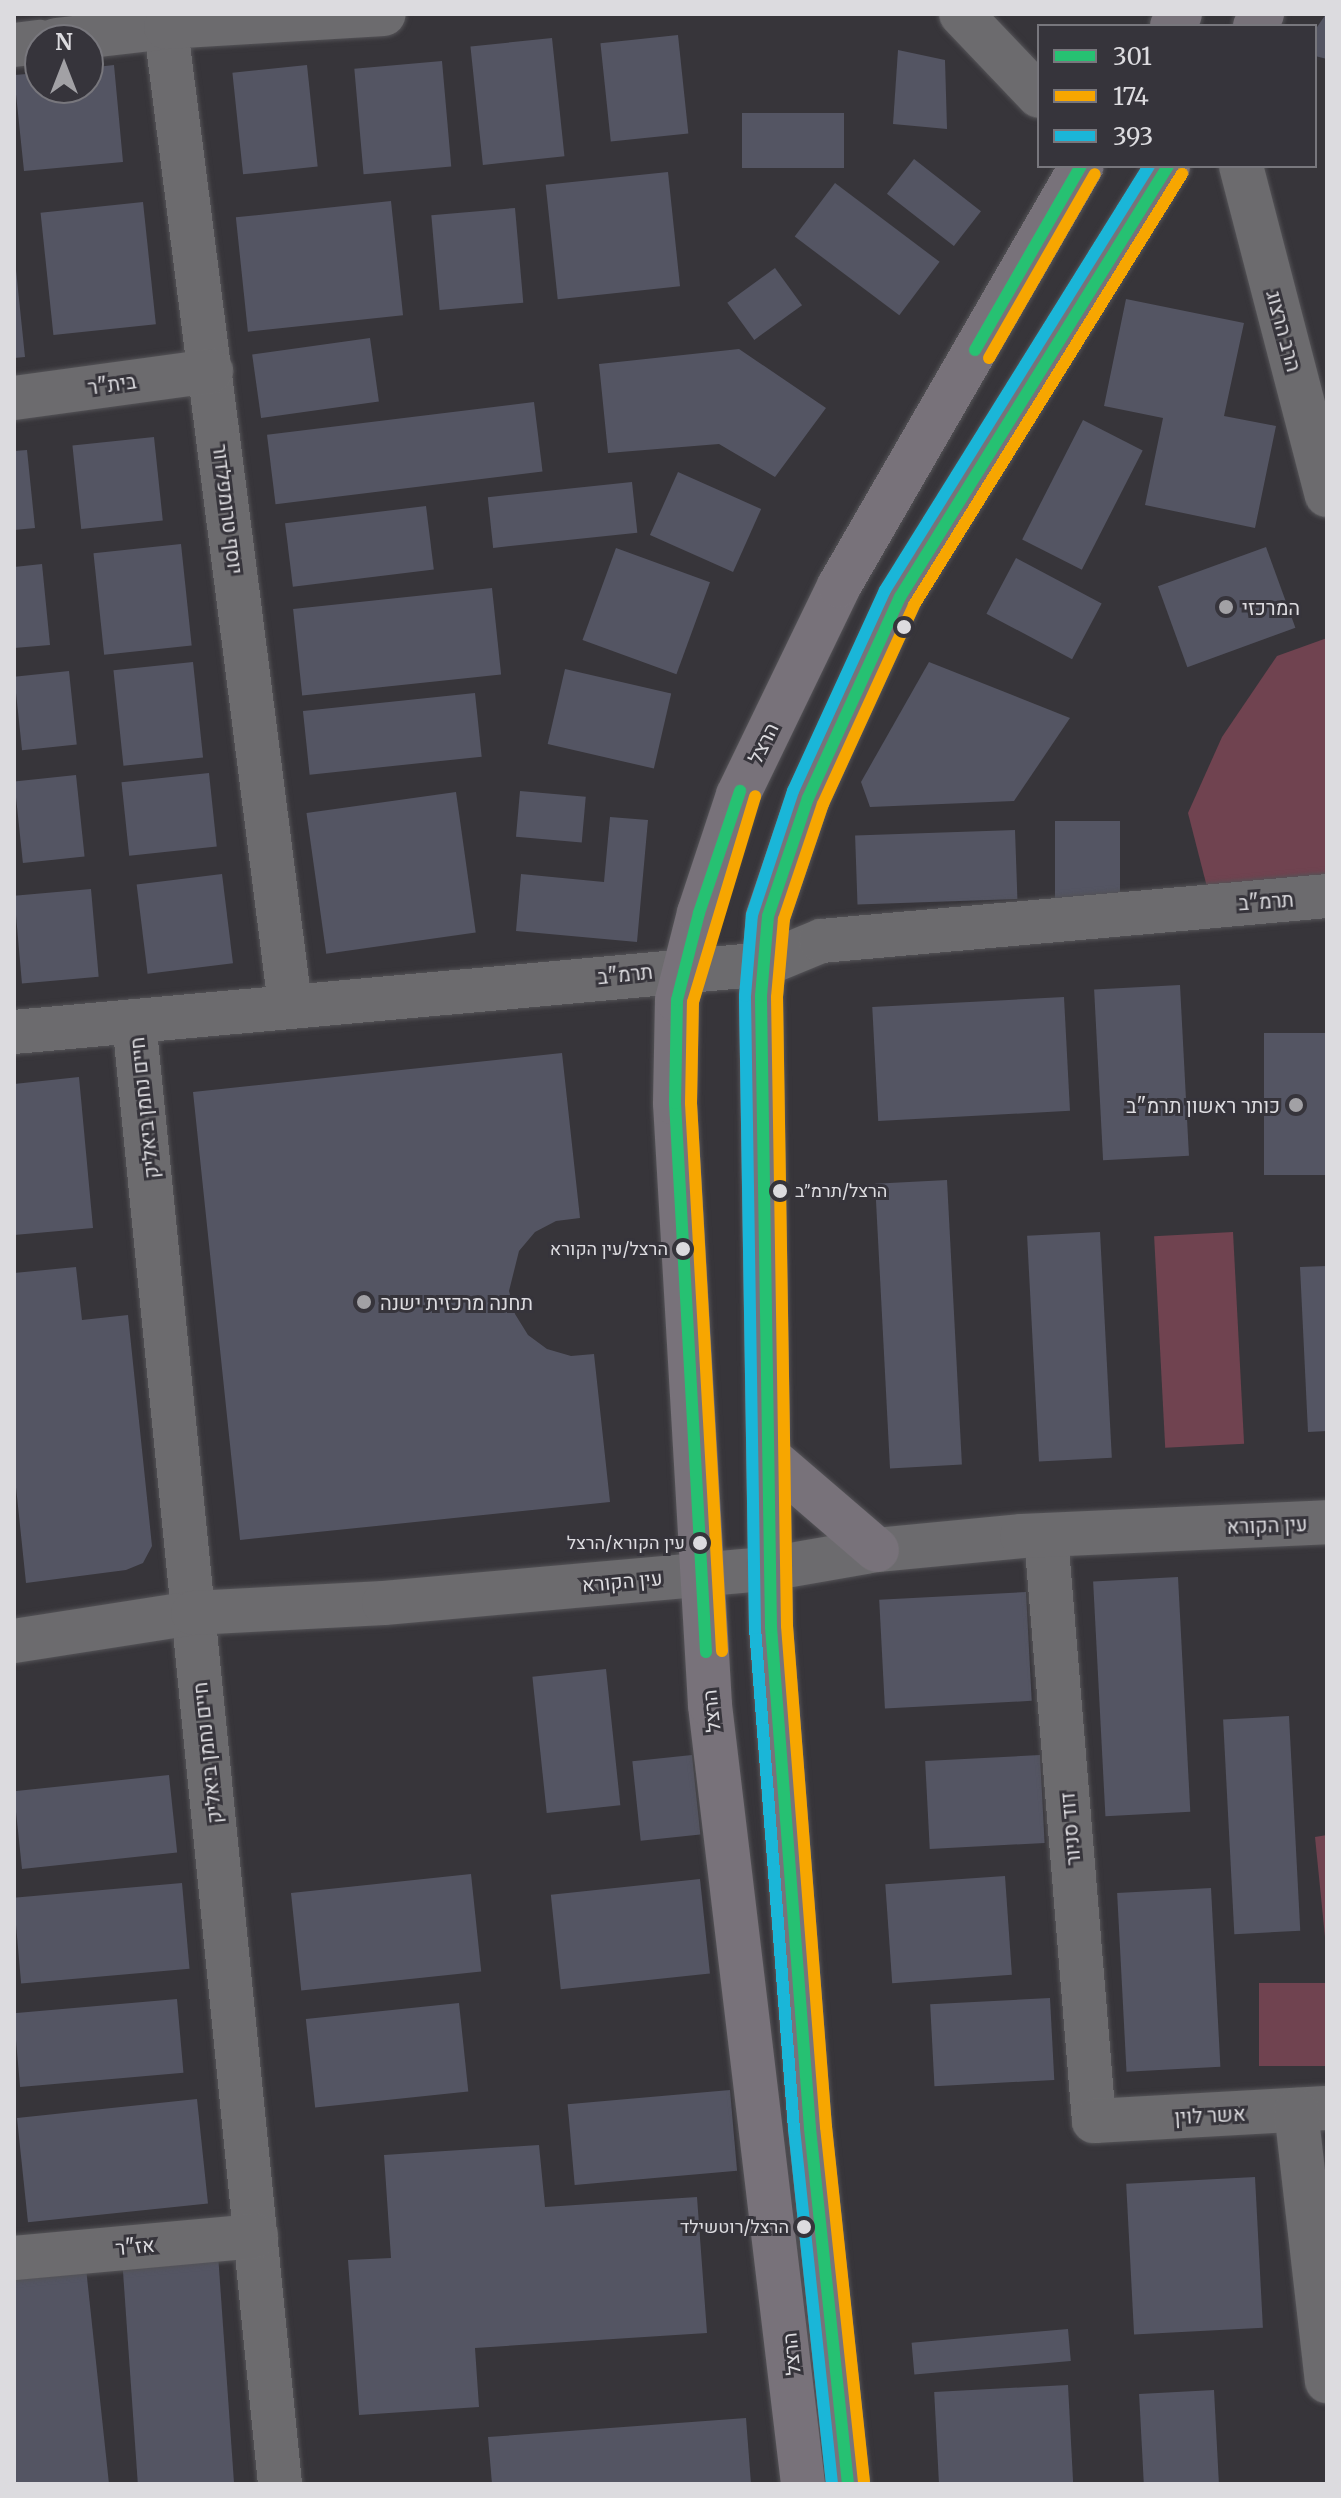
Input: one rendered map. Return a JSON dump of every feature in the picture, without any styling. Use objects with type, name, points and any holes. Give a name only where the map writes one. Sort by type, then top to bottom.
[{"type":"main road","name":"הרצל","points":[[803,2484],[784,2288],[710,1705],[675,1103],[677,1000],[684,968],[738,795],[839,586],[1080,168]]},
{"type":"main road","points":[[848,2484],[810,2128],[768,1569],[770,1458],[762,1085],[768,916],[808,798],[900,597],[1167,168]]},
{"type":"main road","points":[[770,1458],[877,1550]]},
{"type":"street","points":[[104,32],[165,21],[384,14]]},
{"type":"street","points":[[961,14],[1037,94]]},
{"type":"street","name":"יוסף טרומפלדור","points":[[165,21],[290,1005]]},
{"type":"street","name":"הרב הרצוג","points":[[1242,168],[1327,495]]},
{"type":"street","name":"בית\"ר","points":[[14,398],[211,371]]},
{"type":"street","name":"תרמ\"ב","points":[[14,1032],[684,968],[765,964],[821,941],[1327,896]]},
{"type":"street","name":"חיים נחמן ביאליק","points":[[134,1021],[280,2484]]},
{"type":"street","name":"עין הקורא","points":[[14,1641],[193,1613],[384,1603],[768,1569],[877,1550],[1046,1536],[1327,1522]]},
{"type":"street","name":"דוד סניור","points":[[1046,1536],[1094,2121]]},
{"type":"street","points":[[1311,2109],[1311,2248],[1327,2381]]},
{"type":"street","name":"אשר לוין","points":[[1094,2121],[1311,2109]]},
{"type":"street","name":"אז\"ר","points":[[14,2258],[256,2236]]},
{"type":"shaded area","points":[[1327,638],[1327,880],[1208,891],[1188,813],[1222,737],[1277,656]]},
{"type":"shaded area","points":[[1233,1232],[1244,1444],[1165,1448],[1154,1236]]},
{"type":"shaded area","points":[[1327,1835],[1327,1957],[1315,1837]]},
{"type":"shaded area","points":[[1259,1983],[1327,1983],[1327,2066],[1259,2066]]},
{"type":"building","points":[[1327,14],[1327,59],[1317,56],[1317,27]]},
{"type":"building","points":[[678,35],[688,133],[611,142],[600,43]]},
{"type":"building","points":[[552,38],[564,156],[483,165],[470,47]]},
{"type":"building","points":[[898,50],[945,60],[947,129],[893,124]]},
{"type":"building","points":[[442,61],[451,167],[364,174],[354,69]]},
{"type":"building","points":[[114,65],[123,162],[24,171],[14,75],[24,74],[24,104],[104,104],[104,66]]},
{"type":"building","points":[[307,65],[318,166],[243,174],[232,73]]},
{"type":"building","points":[[742,113],[844,113],[844,168],[742,168]]},
{"type":"building","points":[[914,159],[981,211],[954,246],[887,194]]},
{"type":"building","points":[[668,172],[680,286],[558,299],[546,185]]},
{"type":"building","points":[[835,183],[940,262],[899,315],[795,237]]},
{"type":"building","points":[[391,201],[403,315],[248,332],[236,217]]},
{"type":"building","points":[[143,202],[156,324],[53,335],[41,213]]},
{"type":"building","points":[[515,208],[523,303],[440,310],[431,215]]},
{"type":"building","points":[[775,268],[802,305],[754,340],[727,303]]},
{"type":"building","points":[[14,271],[25,357],[14,358]]},
{"type":"building","points":[[1126,299],[1244,323],[1224,416],[1276,426],[1255,528],[1145,505],[1163,418],[1104,406]]},
{"type":"building","points":[[370,338],[379,401],[261,418],[252,355]]},
{"type":"building","points":[[739,349],[826,408],[775,477],[719,444],[608,453],[599,364]]},
{"type":"building","points":[[534,402],[543,471],[276,504],[267,435]]},
{"type":"building","points":[[1083,420],[1143,450],[1082,570],[1022,539]]},
{"type":"building","points":[[154,437],[163,521],[81,529],[72,446]]},
{"type":"building","points":[[27,450],[35,528],[14,530],[14,451]]},
{"type":"building","points":[[678,472],[761,509],[733,572],[650,535]]},
{"type":"building","points":[[632,482],[637,533],[493,548],[488,497]]},
{"type":"building","points":[[426,506],[434,570],[293,587],[285,523]]},
{"type":"building","points":[[181,544],[192,645],[104,655],[93,553]]},
{"type":"building","name":"המרכזי","points":[[1266,547],[1295,628],[1187,667],[1158,586]]},
{"type":"building","points":[[616,548],[710,582],[676,674],[582,640]]},
{"type":"building","points":[[1016,558],[1102,604],[1072,659],[986,614]]},
{"type":"building","points":[[42,564],[50,645],[14,648],[14,567]]},
{"type":"building","points":[[492,588],[501,675],[302,695],[293,609]]},
{"type":"building","points":[[193,662],[203,757],[123,766],[113,670]]},
{"type":"building","points":[[929,662],[1070,718],[1014,801],[870,807],[861,782]]},
{"type":"building","points":[[565,669],[671,694],[654,769],[548,744]]},
{"type":"building","points":[[69,671],[77,745],[22,750],[14,677]]},
{"type":"building","points":[[475,693],[482,757],[310,775],[303,711]]},
{"type":"building","points":[[209,773],[217,847],[129,856],[121,782]]},
{"type":"building","points":[[76,775],[85,857],[23,863],[14,781]]},
{"type":"building","points":[[520,791],[586,797],[582,843],[516,837]]},
{"type":"building","points":[[456,792],[476,933],[326,954],[306,813]]},
{"type":"building","points":[[610,817],[648,820],[637,942],[516,931],[521,874],[604,882]]},
{"type":"building","points":[[1055,821],[1120,821],[1120,901],[1055,901]]},
{"type":"building","points":[[1015,830],[1017,899],[858,905],[855,836]]},
{"type":"building","points":[[222,874],[233,963],[148,974],[137,884]]},
{"type":"building","points":[[91,889],[99,977],[22,983],[14,896]]},
{"type":"building","points":[[1180,985],[1189,1156],[1103,1160],[1094,990]]},
{"type":"building","points":[[1064,997],[1070,1111],[878,1121],[872,1007]]},
{"type":"building","name":"כותר ראשון תרמ\"ב","points":[[1264,1033],[1327,1033],[1327,1175],[1264,1175]]},
{"type":"building","name":"תחנה מרכזית ישנה","points":[[562,1053],[580,1218],[556,1221],[535,1232],[519,1251],[509,1291],[515,1314],[528,1335],[547,1349],[571,1356],[594,1354],[610,1502],[240,1540],[193,1092]]},
{"type":"building","points":[[79,1077],[93,1228],[14,1235],[14,1084]]},
{"type":"building","points":[[947,1180],[962,1465],[890,1468],[875,1184]]},
{"type":"building","points":[[1100,1232],[1112,1458],[1039,1462],[1027,1236]]},
{"type":"building","points":[[1327,1266],[1327,1431],[1308,1432],[1300,1267]]},
{"type":"building","points":[[76,1267],[82,1320],[128,1315],[152,1546],[143,1563],[126,1570],[26,1583],[14,1468],[14,1273]]},
{"type":"building","points":[[1178,1577],[1190,1812],[1105,1816],[1093,1581]]},
{"type":"building","points":[[1026,1592],[1032,1701],[885,1709],[879,1600]]},
{"type":"building","points":[[606,1669],[620,1805],[547,1813],[532,1677]]},
{"type":"building","points":[[1289,1716],[1300,1931],[1234,1934],[1223,1719]]},
{"type":"building","points":[[692,1755],[700,1835],[641,1841],[632,1761]]},
{"type":"building","points":[[1040,1755],[1045,1843],[930,1849],[925,1761]]},
{"type":"building","points":[[169,1775],[177,1853],[22,1869],[14,1791]]},
{"type":"building","points":[[471,1874],[481,1971],[301,1990],[291,1893]]},
{"type":"building","points":[[1005,1876],[1012,1975],[892,1983],[885,1884]]},
{"type":"building","points":[[700,1879],[710,1973],[561,1989],[551,1895]]},
{"type":"building","points":[[182,1883],[189,1969],[21,1983],[14,1898]]},
{"type":"building","points":[[1211,1888],[1220,2067],[1126,2072],[1117,1893]]},
{"type":"building","points":[[1050,1998],[1054,2080],[934,2086],[930,2004]]},
{"type":"building","points":[[177,1999],[183,2073],[20,2087],[14,2013]]},
{"type":"building","points":[[459,2003],[468,2092],[315,2108],[306,2019]]},
{"type":"building","points":[[730,2090],[737,2171],[575,2185],[568,2104]]},
{"type":"building","points":[[197,2099],[208,2203],[28,2222],[17,2118]]},
{"type":"building","points":[[539,2145],[545,2207],[697,2197],[707,2333],[475,2348],[479,2407],[359,2415],[348,2260],[391,2258],[384,2155]]},
{"type":"building","points":[[1255,2177],[1263,2328],[1134,2335],[1126,2184]]},
{"type":"building","points":[[218,2254],[234,2484],[138,2484],[122,2261]]},
{"type":"building","points":[[86,2268],[109,2484],[14,2484],[14,2276]]},
{"type":"building","points":[[1068,2329],[1071,2361],[914,2375],[912,2343]]},
{"type":"building","points":[[1068,2385],[1073,2484],[939,2484],[934,2392]]},
{"type":"building","points":[[1214,2390],[1219,2484],[1144,2484],[1139,2394]]},
{"type":"building","points":[[746,2418],[751,2484],[492,2484],[488,2437]]},
{"type":"transit line","name":"301","points":[[975,350],[1080,168]]},
{"type":"transit line","name":"393","points":[[832,2484],[794,2129],[755,1628],[745,996],[752,915],[793,791],[885,590],[1148,168]]},
{"type":"transit line","name":"301","points":[[848,2484],[810,2128],[771,1627],[761,996],[768,916],[808,798],[900,597],[1167,168]]},
{"type":"transit line","name":"174","points":[[989,358],[1095,174]]},
{"type":"transit line","name":"174","points":[[864,2482],[826,2127],[787,1626],[777,997],[784,919],[823,804],[914,605],[1182,174]]},
{"type":"transit line","name":"301","points":[[706,1652],[675,1103],[677,1000],[699,913],[740,791]]},
{"type":"transit line","name":"174","points":[[722,1651],[691,1103],[693,1002],[755,796]]},
{"type":"place","name":"המרכזי","points":[[1226,607]]},
{"type":"place","name":"כותר ראשון תרמ\"ב","points":[[1296,1105]]},
{"type":"place","name":"הרצל/תרמ״ב","points":[[780,1191]]},
{"type":"place","name":"הרצל/עין הקורא","points":[[683,1249]]},
{"type":"place","name":"תחנה מרכזית ישנה","points":[[364,1302]]},
{"type":"place","name":"עין הקורא/הרצל","points":[[700,1543]]},
{"type":"place","name":"הרצל/רוטשילד","points":[[804,2227]]}]
